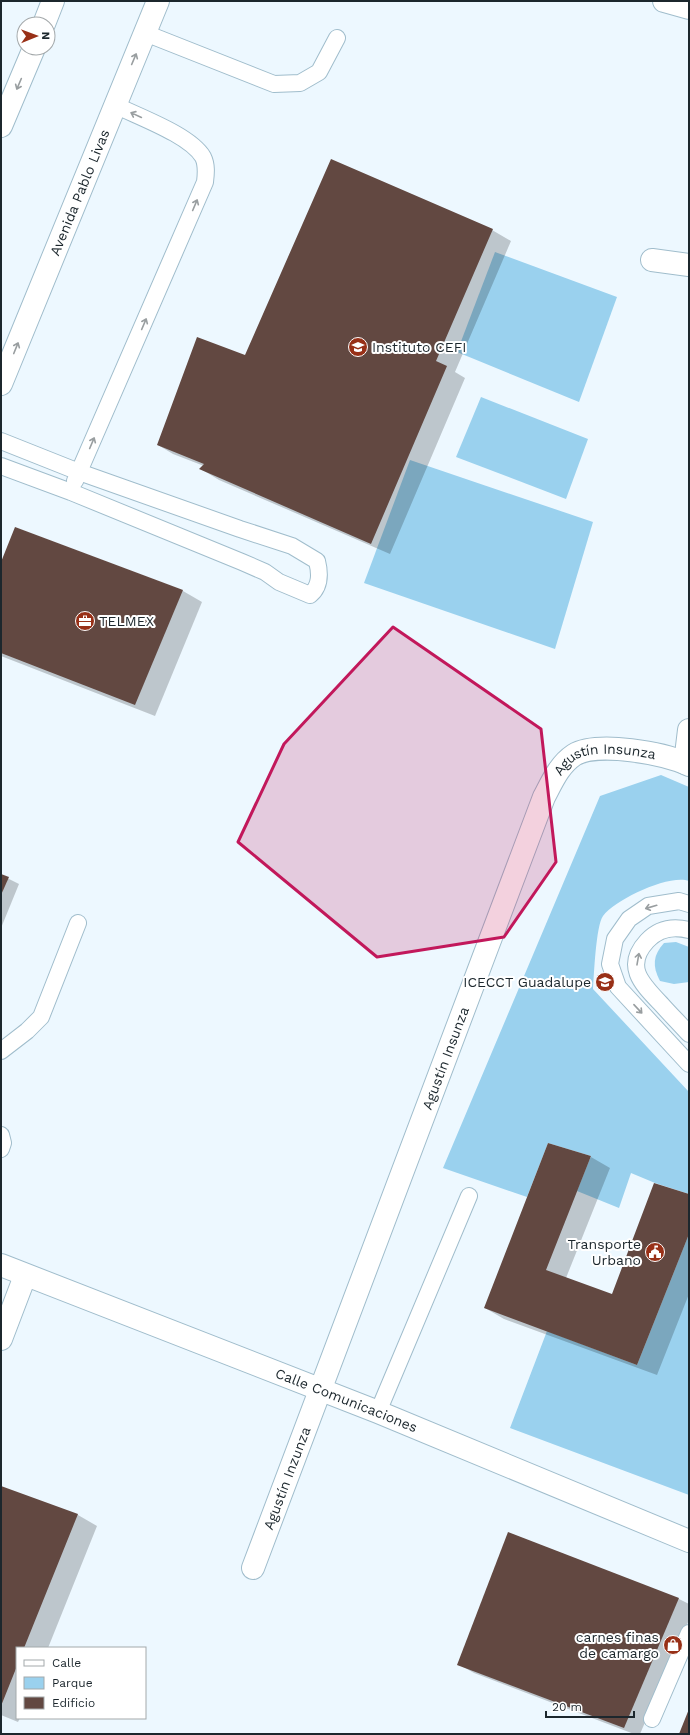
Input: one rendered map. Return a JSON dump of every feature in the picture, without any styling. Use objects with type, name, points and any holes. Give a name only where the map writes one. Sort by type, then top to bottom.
[{"type":"street","points":[[47,16],[53,1]]},
{"type":"street","name":"Avenida Pablo Livas","points":[[1,384],[158,1]]},
{"type":"street","points":[[664,1],[689,8]]},
{"type":"street","points":[[1,126],[31,56]]},
{"type":"street","points":[[652,260],[689,265]]},
{"type":"street","points":[[687,764],[689,730]]},
{"type":"street","name":"Agustín Insunza","points":[[320,1389],[544,797],[558,770],[575,755],[597,749],[636,751],[687,764]]},
{"type":"street","name":"Calle Comunicaciones","points":[[1,1265],[25,1276],[378,1412],[689,1541]]},
{"type":"street","points":[[1,1339],[25,1276]]},
{"type":"street","name":"Agustín Inzunza","points":[[253,1568],[320,1389]]},
{"type":"lane","points":[[145,32],[274,84],[300,82],[318,72],[338,38]]},
{"type":"lane","points":[[71,492],[205,182],[206,169],[203,158],[195,148],[178,135],[115,105]]},
{"type":"lane","points":[[1,441],[79,472],[292,546],[317,561],[320,575],[314,591],[310,595],[300,592],[279,582],[265,572],[242,562],[71,492],[1,466]]},
{"type":"lane","points":[[689,904],[679,901],[648,906],[629,919],[615,939],[610,964],[618,987],[689,1064]]},
{"type":"lane","points":[[1,1051],[28,1031],[41,1017],[78,923]]},
{"type":"lane","points":[[689,930],[680,928],[666,928],[654,934],[641,948],[636,958],[637,969],[642,984],[689,1034]]},
{"type":"lane","points":[[1,1135],[3,1143],[1,1149]]},
{"type":"lane","points":[[378,1412],[469,1196]]},
{"type":"lane","points":[[652,1719],[689,1633]]},
{"type":"highlighted area","points":[[393,627],[541,729],[556,862],[504,937],[377,957],[238,842],[284,744]]},
{"type":"green space","points":[[495,252],[617,297],[579,402],[457,352]]},
{"type":"green space","points":[[481,397],[588,439],[566,499],[456,457]]},
{"type":"green space","points":[[410,460],[593,522],[555,649],[364,583]]},
{"type":"green space","points":[[661,775],[689,787],[689,881],[669,881],[643,890],[619,902],[603,916],[597,940],[593,989],[689,1092],[689,1194],[655,1183],[631,1173],[619,1208],[577,1191],[591,1156],[548,1143],[527,1197],[443,1168],[600,796]]},
{"type":"green space","points":[[676,942],[689,947],[689,982],[674,984],[660,981],[657,976],[655,966],[656,956],[660,947],[664,943]]},
{"type":"green space","points":[[689,1234],[689,1495],[510,1428],[547,1331],[637,1365]]},
{"type":"building","points":[[331,159],[493,229],[436,361],[447,366],[371,544],[199,469],[204,464],[157,445],[197,337],[245,355]]},
{"type":"building","name":"TELMEX","points":[[15,527],[183,590],[135,705],[1,653],[1,562]]},
{"type":"building","points":[[1,874],[9,877],[1,895]]},
{"type":"building","name":"Transporte Urbano","points":[[548,1143],[591,1156],[546,1270],[612,1294],[654,1183],[689,1194],[689,1234],[637,1365],[484,1308]]},
{"type":"building","points":[[1,1486],[78,1514],[24,1647],[16,1647],[16,1668],[1,1706]]},
{"type":"building","points":[[508,1532],[679,1598],[624,1728],[457,1665]]},
{"type":"building","points":[[689,1709],[689,1734],[679,1734]]},
{"type":"place","name":"Instituto CEFI","points":[[358,347]]},
{"type":"place","name":"TELMEX","points":[[85,621]]},
{"type":"place","name":"ICECCT Guadalupe","points":[[605,982]]},
{"type":"place","name":"Transporte Urbano","points":[[655,1252]]},
{"type":"place","name":"carnes finas de camargo","points":[[673,1645]]}]
